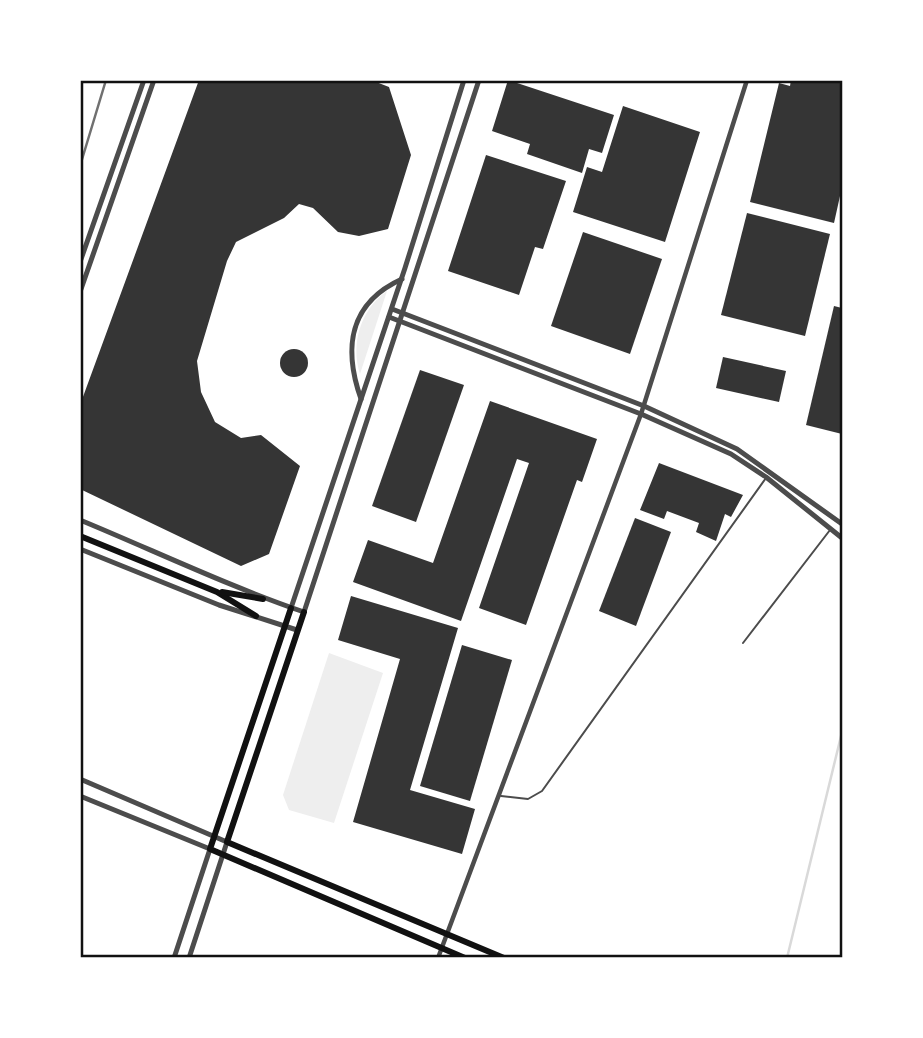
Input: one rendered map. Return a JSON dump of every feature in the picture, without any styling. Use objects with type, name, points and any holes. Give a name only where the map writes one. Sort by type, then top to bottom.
[{"type":"main road","points":[[80,536],[217,592],[256,616]]},
{"type":"main road","points":[[217,592],[263,599]]},
{"type":"main road","points":[[291,608],[210,849],[465,957]]},
{"type":"main road","points":[[304,612],[227,842],[504,957]]},
{"type":"street","points":[[80,262],[145,80]]},
{"type":"street","points":[[80,292],[154,80]]},
{"type":"street","points":[[291,608],[402,279],[464,80]]},
{"type":"street","points":[[80,520],[222,578],[263,599],[304,612],[479,80]]},
{"type":"street","points":[[438,957],[644,406],[747,80]]},
{"type":"street","points":[[361,398],[353,377],[350,353],[355,328],[367,303],[382,288],[402,279]]},
{"type":"street","points":[[392,309],[644,406],[737,449],[842,524]]},
{"type":"street","points":[[389,317],[641,414],[731,454],[766,477],[842,538]]},
{"type":"street","points":[[80,549],[297,630]]},
{"type":"street","points":[[80,779],[227,842],[189,957]]},
{"type":"street","points":[[80,796],[210,849],[174,957]]},
{"type":"lane","points":[[499,796],[528,799],[542,791],[766,477]]},
{"type":"lane","points":[[743,643],[830,529]]},
{"type":"shaded area","points":[[387,291],[360,374],[356,351],[360,328],[370,307]]},
{"type":"shaded area","points":[[329,653],[383,673],[334,823],[289,810],[283,795]]},
{"type":"building","points":[[199,80],[371,80],[389,87],[411,155],[388,229],[359,236],[338,232],[313,208],[299,204],[284,218],[236,242],[227,261],[197,361],[201,392],[215,422],[241,438],[261,435],[300,466],[269,554],[241,566],[80,489],[80,405]]},
{"type":"building","points":[[508,80],[614,115],[602,153],[589,149],[582,173],[527,154],[530,144],[492,131]]},
{"type":"building","points":[[791,80],[842,80],[842,187],[834,223],[750,202],[779,83],[790,86]]},
{"type":"building","points":[[623,106],[700,132],[665,242],[573,212],[587,167],[602,172]]},
{"type":"building","points":[[486,155],[566,181],[543,249],[535,247],[519,295],[448,271]]},
{"type":"building","points":[[747,213],[830,234],[805,336],[721,315]]},
{"type":"building","points":[[583,232],[662,259],[630,354],[551,326]]},
{"type":"building","points":[[834,306],[842,308],[842,434],[806,425]]},
{"type":"building","points":[[294,349],[304,353],[308,363],[304,373],[294,377],[284,373],[280,363],[284,353]]},
{"type":"building","points":[[723,357],[786,371],[779,402],[716,388]]},
{"type":"building","points":[[420,370],[464,385],[416,522],[372,506]]},
{"type":"building","points":[[490,401],[597,439],[582,482],[577,480],[526,625],[479,608],[529,463],[517,459],[461,621],[353,582],[368,540],[433,563]]},
{"type":"building","points":[[659,463],[743,495],[731,517],[725,514],[716,541],[696,532],[699,523],[667,511],[664,519],[640,510]]},
{"type":"building","points":[[635,518],[671,532],[636,626],[599,611]]},
{"type":"building","points":[[351,596],[458,628],[410,790],[475,809],[462,854],[353,822],[400,659],[338,640]]},
{"type":"building","points":[[462,645],[512,660],[470,801],[420,786]]},
{"type":"waterway","points":[[787,958],[842,732]]},
{"type":"railway","points":[[80,166],[106,80]]}]
